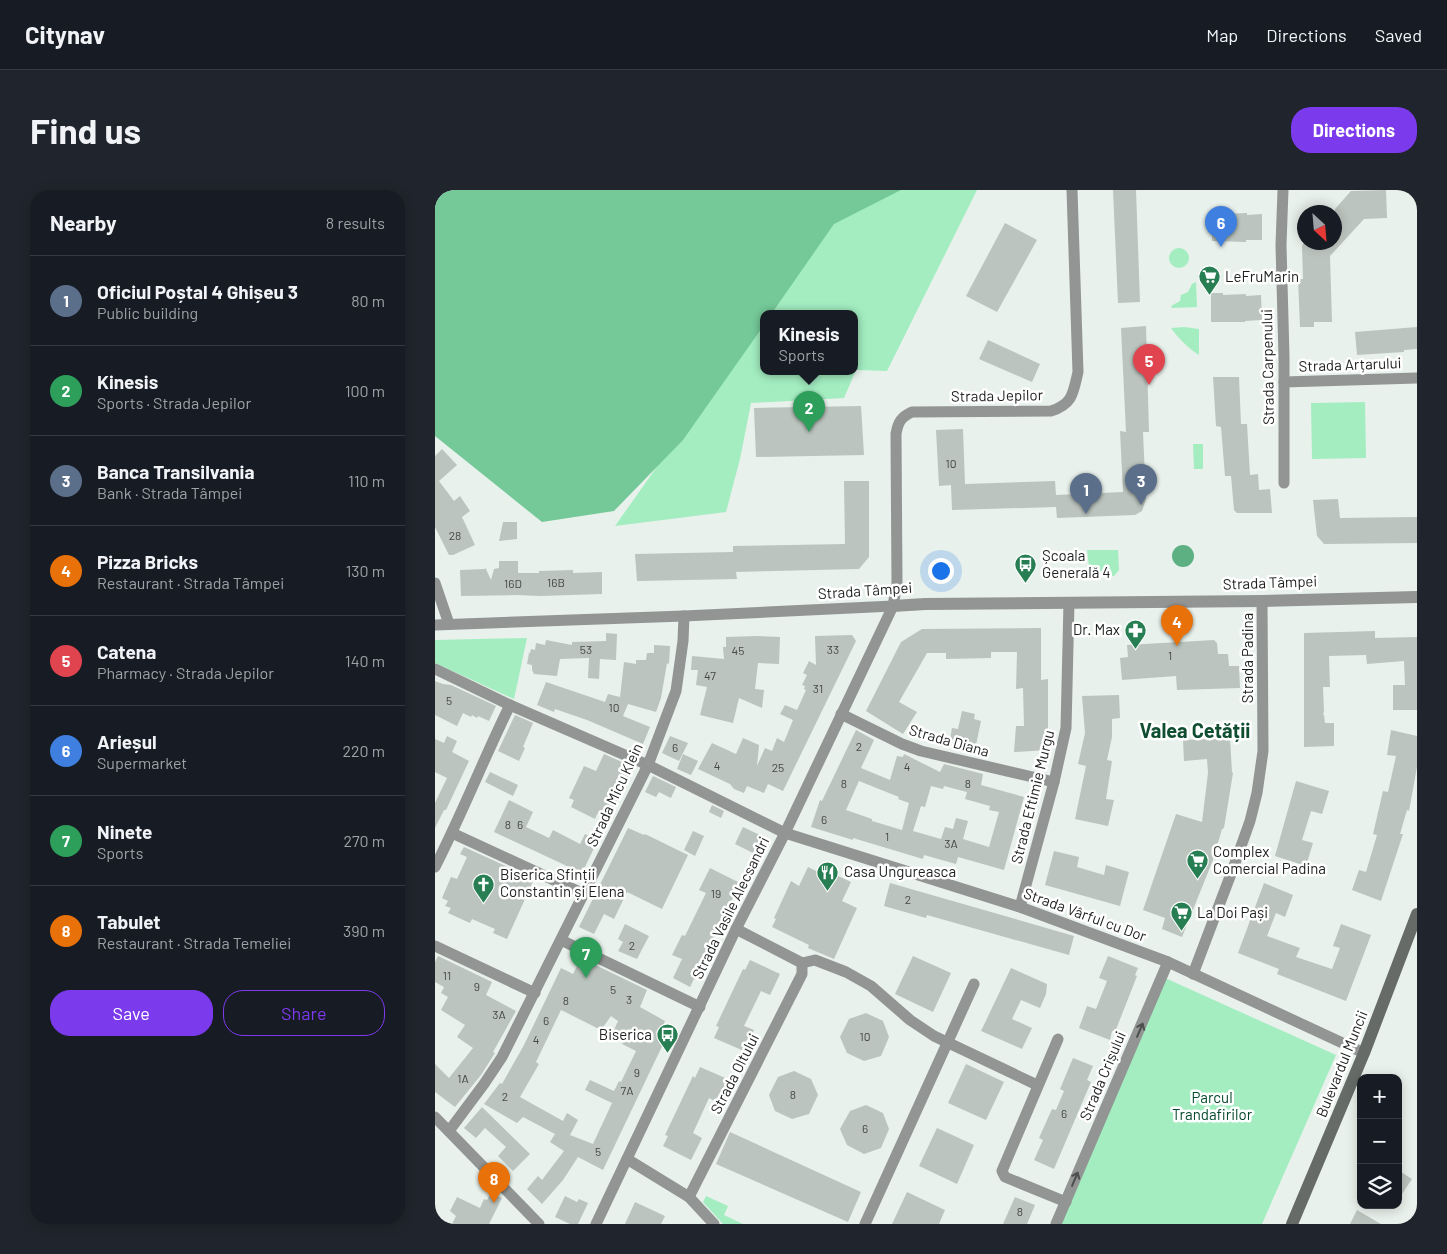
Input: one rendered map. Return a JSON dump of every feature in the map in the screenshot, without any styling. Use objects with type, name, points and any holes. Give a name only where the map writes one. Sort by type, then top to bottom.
[{"type":"main road","name":"Bulevardul Muncii","points":[[1292,1224],[1364,1053],[1417,914]]},
{"type":"street","name":"Strada Jepilor","points":[[893,606],[897,583],[896,434],[898,423],[904,416],[912,412],[1051,411],[1061,408],[1073,394],[1078,372],[1072,190]]},
{"type":"street","name":"Strada Carpenului","points":[[1283,190],[1281,245],[1285,382],[1284,483]]},
{"type":"street","name":"Strada Arțarului","points":[[1285,382],[1417,378]]},
{"type":"street","points":[[435,583],[449,624]]},
{"type":"street","name":"Strada Tâmpei","points":[[435,625],[684,616],[925,604],[1262,601],[1417,597]]},
{"type":"street","name":"Strada Padina","points":[[1193,974],[1250,822],[1257,793],[1263,751],[1262,601]]},
{"type":"street","name":"Strada Eftimie Murgu","points":[[1020,907],[1054,782],[1066,728],[1069,603]]},
{"type":"street","name":"Strada Vasile Alecsandri","points":[[596,1224],[736,929],[785,833],[893,606]]},
{"type":"street","name":"Strada Micu Klein","points":[[449,1131],[502,1057],[648,765],[676,691],[683,641],[684,616]]},
{"type":"street","name":"Strada Vârful cu Dor","points":[[435,669],[510,705],[648,765],[785,833],[1020,907],[1168,962],[1364,1053]]},
{"type":"street","points":[[435,867],[452,834],[487,751],[510,705]]},
{"type":"street","name":"Strada Diana","points":[[841,714],[902,744],[921,751],[1054,782]]},
{"type":"street","points":[[452,834],[584,894]]},
{"type":"street","points":[[736,929],[801,963],[815,960],[846,972],[871,986],[910,1020],[934,1036],[1037,1085]]},
{"type":"street","points":[[561,940],[700,1007]]},
{"type":"street","points":[[435,946],[535,993]]},
{"type":"street","name":"Strada Crișului","points":[[1056,1224],[1168,962]]},
{"type":"street","name":"Strada Oltului","points":[[689,1196],[802,974],[801,963]]},
{"type":"street","points":[[865,1224],[974,984]]},
{"type":"street","points":[[1057,1039],[1002,1167],[1002,1173],[1008,1178],[1066,1202]]},
{"type":"street","points":[[435,1117],[539,1224]]},
{"type":"street","points":[[627,1159],[689,1196],[714,1224]]},
{"type":"green space","points":[[845,190],[977,190],[887,371],[858,370],[858,310],[767,310]]},
{"type":"green space","points":[[1179,248],[1186,251],[1189,258],[1186,265],[1179,268],[1172,265],[1169,258],[1172,251]]},
{"type":"green space","points":[[1196,282],[1197,307],[1172,308],[1171,306],[1180,301],[1181,295],[1188,292],[1192,284]]},
{"type":"green space","points":[[760,321],[760,375],[854,375],[844,398],[751,403],[740,459],[726,512],[615,526]]},
{"type":"green space","points":[[1171,328],[1199,329],[1199,355],[1184,343]]},
{"type":"green space","points":[[1365,402],[1366,458],[1312,459],[1311,403]]},
{"type":"green space","points":[[1193,444],[1203,444],[1203,469],[1194,469]]},
{"type":"green space","points":[[1087,550],[1118,550],[1119,570],[1114,576],[1090,576]]},
{"type":"green space","points":[[527,638],[514,699],[435,663],[435,640]]},
{"type":"green space","name":"Parcul Trandafirilor","points":[[1165,978],[1336,1055],[1262,1224],[1059,1224]]},
{"type":"green space","points":[[706,1196],[728,1206],[724,1215],[743,1224],[723,1224],[703,1202]]},
{"type":"shaded area","points":[[435,190],[901,190],[834,224],[774,310],[760,310],[760,331],[683,440],[614,511],[542,522],[435,436]]},
{"type":"shaded area","points":[[1183,545],[1191,548],[1194,556],[1191,564],[1183,567],[1175,564],[1172,556],[1175,548]]},
{"type":"building","points":[[1113,190],[1136,190],[1140,302],[1118,303]]},
{"type":"building","points":[[1386,190],[1387,218],[1364,219],[1342,243],[1342,205],[1339,205],[1351,191]]},
{"type":"building","points":[[1212,212],[1224,212],[1224,214],[1247,213],[1247,215],[1262,214],[1262,240],[1246,240],[1246,242],[1212,241]]},
{"type":"building","points":[[1005,223],[1037,240],[997,312],[966,296]]},
{"type":"building","points":[[1302,250],[1336,250],[1330,256],[1332,322],[1314,322],[1314,327],[1300,327],[1298,279],[1303,279]]},
{"type":"building","points":[[1211,293],[1223,293],[1223,295],[1246,294],[1246,296],[1261,295],[1262,320],[1211,322]]},
{"type":"building","points":[[1146,326],[1149,432],[1143,432],[1146,499],[1142,511],[1135,515],[1057,518],[1056,507],[952,510],[951,485],[939,486],[936,430],[963,429],[965,484],[1055,481],[1056,495],[1123,492],[1120,431],[1126,432],[1121,328]]},
{"type":"building","points":[[1417,327],[1417,349],[1404,350],[1404,352],[1357,355],[1355,332]]},
{"type":"building","points":[[988,340],[1040,364],[1032,382],[979,359]]},
{"type":"building","points":[[1213,377],[1239,377],[1241,424],[1247,424],[1250,475],[1258,474],[1259,490],[1270,489],[1272,513],[1237,513],[1234,510],[1231,476],[1225,476],[1221,427],[1216,426]]},
{"type":"building","points":[[861,406],[864,455],[756,457],[754,408]]},
{"type":"building","points":[[442,449],[457,465],[439,481],[454,501],[460,496],[470,511],[462,517],[475,545],[453,555],[449,555],[435,527],[435,456]]},
{"type":"building","points":[[844,481],[869,481],[869,557],[859,569],[736,572],[737,579],[637,581],[635,554],[733,552],[733,546],[845,544]]},
{"type":"building","points":[[1338,499],[1340,518],[1417,517],[1417,543],[1324,544],[1317,536],[1313,500]]},
{"type":"building","points":[[503,522],[517,522],[517,539],[499,541]]},
{"type":"building","points":[[499,561],[518,561],[518,573],[573,570],[573,573],[602,572],[602,594],[461,596],[460,570],[485,569],[485,567],[491,580],[494,569],[499,568]]},
{"type":"building","points":[[1041,628],[1041,680],[1048,679],[1048,750],[1014,752],[1016,726],[1024,726],[1023,688],[1016,689],[1017,652],[991,652],[991,658],[946,659],[946,653],[927,653],[899,702],[917,712],[903,734],[866,711],[901,642],[922,629]]},
{"type":"building","points":[[1375,631],[1375,638],[1417,637],[1417,710],[1393,710],[1393,685],[1405,685],[1404,661],[1367,664],[1366,655],[1329,656],[1330,687],[1323,687],[1323,714],[1325,723],[1334,723],[1334,746],[1304,747],[1304,633]]},
{"type":"building","points":[[606,633],[617,634],[616,660],[600,659],[599,679],[588,678],[589,658],[560,659],[557,676],[534,674],[532,665],[527,664],[529,653],[531,649],[535,650],[536,643],[545,645],[546,640],[572,645],[572,642],[606,641]]},
{"type":"building","points":[[852,635],[856,641],[783,791],[768,784],[764,793],[747,786],[744,793],[734,789],[730,784],[698,769],[712,743],[736,754],[743,738],[759,745],[757,766],[765,748],[772,751],[777,738],[784,742],[793,720],[780,714],[785,705],[797,710],[806,690],[804,689],[805,686],[802,685],[807,675],[803,673],[809,661],[816,665],[815,636]]},
{"type":"building","points":[[726,637],[780,637],[779,664],[758,663],[755,689],[764,690],[762,708],[739,698],[733,723],[700,715],[707,687],[696,685],[698,670],[691,670],[692,656],[724,659],[723,647],[726,647]]},
{"type":"building","points":[[1214,640],[1217,643],[1218,654],[1228,654],[1229,666],[1239,666],[1240,688],[1177,690],[1176,676],[1122,680],[1120,658],[1128,657],[1127,645]]},
{"type":"building","points":[[654,645],[670,646],[669,664],[667,663],[661,698],[656,712],[628,704],[623,716],[650,727],[643,744],[587,720],[555,709],[554,712],[537,705],[546,682],[605,702],[608,694],[620,697],[624,662],[636,664],[636,660],[646,660],[647,653],[654,653]]},
{"type":"building","points":[[435,681],[451,685],[496,706],[489,721],[478,716],[477,718],[472,715],[471,717],[463,713],[457,726],[435,715]]},
{"type":"building","points":[[1119,695],[1120,718],[1112,719],[1112,737],[1107,760],[1112,761],[1106,799],[1114,800],[1108,826],[1075,819],[1086,766],[1078,764],[1085,733],[1082,696]]},
{"type":"building","points":[[962,711],[975,714],[974,719],[981,721],[976,745],[950,739],[952,728],[958,729]]},
{"type":"building","points":[[515,715],[533,723],[519,761],[498,751]]},
{"type":"building","points":[[856,730],[874,740],[861,768],[890,780],[897,756],[903,757],[904,754],[940,772],[944,764],[983,774],[981,785],[1024,797],[1004,870],[958,857],[956,864],[924,855],[923,859],[811,827],[820,800],[822,801]],"holes":[[[859,781],[909,803],[902,830],[872,821],[872,819],[846,810]],[[931,786],[943,789],[944,786],[967,792],[965,799],[990,806],[989,810],[999,812],[989,847],[963,839],[968,821],[956,818],[953,829],[945,827],[941,839],[913,831],[921,806],[925,807]]]},
{"type":"building","points":[[1391,730],[1417,736],[1417,767],[1409,811],[1407,810],[1400,834],[1403,834],[1381,901],[1352,890],[1359,870],[1366,872],[1377,835],[1373,834],[1383,791],[1388,792],[1396,756],[1387,755]]},
{"type":"building","points":[[447,736],[457,741],[452,752],[469,761],[446,810],[444,810],[435,828],[435,803],[447,778],[435,772],[435,739],[444,743]]},
{"type":"building","points":[[670,736],[688,743],[679,761],[662,753]]},
{"type":"building","points":[[1230,738],[1233,773],[1224,828],[1222,829],[1213,860],[1182,937],[1162,929],[1165,918],[1143,910],[1176,814],[1202,822],[1208,773],[1207,759],[1184,761],[1183,740]]},
{"type":"building","points":[[604,754],[633,767],[608,819],[597,814],[595,819],[571,807],[574,800],[569,798],[584,766],[596,771]]},
{"type":"building","points":[[683,754],[698,761],[691,775],[677,769]]},
{"type":"building","points":[[490,772],[518,785],[513,796],[485,782]]},
{"type":"building","points":[[653,776],[676,787],[671,798],[659,792],[656,797],[645,792]]},
{"type":"building","points":[[1296,781],[1329,791],[1322,814],[1311,811],[1302,840],[1313,843],[1306,866],[1275,856]]},
{"type":"building","points":[[509,800],[533,812],[526,827],[549,838],[553,830],[580,844],[585,834],[598,840],[582,873],[494,832]]},
{"type":"building","points":[[712,805],[724,811],[721,818],[709,812]]},
{"type":"building","points":[[743,827],[762,836],[753,853],[735,844]]},
{"type":"building","points":[[628,828],[645,834],[688,855],[662,909],[627,892],[614,919],[604,914],[594,934],[579,927]]},
{"type":"building","points":[[693,831],[704,836],[695,856],[684,850]]},
{"type":"building","name":"Biserica Sfinții Constantin și Elena","points":[[464,847],[534,879],[507,939],[493,933],[495,929],[472,919],[470,923],[448,913],[451,908],[445,906],[448,901],[442,898],[451,877],[457,879],[467,857],[460,854]]},
{"type":"building","points":[[1054,851],[1079,857],[1077,867],[1104,875],[1106,865],[1129,872],[1120,906],[1045,885]]},
{"type":"building","points":[[808,867],[832,879],[834,874],[851,882],[842,901],[857,908],[834,959],[808,948],[809,945],[772,927],[776,919],[774,918],[791,881],[799,886]]},
{"type":"building","points":[[710,868],[740,883],[690,987],[673,978],[682,959],[672,955],[682,935],[685,936],[706,893],[699,890]]},
{"type":"building","points":[[890,883],[1074,936],[1069,955],[927,915],[926,918],[884,906]]},
{"type":"building","points":[[1264,883],[1293,895],[1285,917],[1276,913],[1267,936],[1300,948],[1296,957],[1332,969],[1340,948],[1333,946],[1341,924],[1371,935],[1346,1001],[1277,974],[1279,969],[1238,953]]},
{"type":"building","points":[[625,924],[649,936],[637,959],[618,951],[623,942],[618,939]]},
{"type":"building","points":[[438,956],[492,982],[486,995],[516,1011],[493,1052],[495,1053],[481,1075],[455,1107],[435,1092],[435,1064],[449,1078],[473,1048],[457,1037],[465,1025],[441,1010],[448,997],[441,993],[444,987],[435,982],[435,962]]},
{"type":"building","points":[[913,956],[951,973],[933,1012],[895,994]]},
{"type":"building","points":[[1108,956],[1138,968],[1135,975],[1137,976],[1115,1032],[1112,1031],[1110,1040],[1079,1028],[1087,1006],[1096,1009],[1107,981],[1099,978]]},
{"type":"building","points":[[581,958],[647,990],[640,1007],[665,1021],[659,1035],[666,1038],[603,1170],[578,1157],[563,1180],[542,1204],[527,1189],[538,1176],[542,1180],[564,1151],[550,1142],[555,1134],[523,1117],[517,1123],[484,1104],[500,1083],[502,1084],[524,1045],[561,968],[573,974]],"holes":[[[561,1010],[601,1030],[611,1016],[618,1021],[613,1032],[625,1038],[622,1044],[636,1051],[621,1082],[619,1081],[614,1091],[590,1080],[585,1090],[612,1103],[593,1144],[570,1135],[578,1120],[567,1113],[563,1121],[520,1097],[539,1064],[536,1062]]]},
{"type":"building","points":[[750,960],[780,974],[770,995],[761,991],[744,1026],[754,1030],[744,1051],[714,1038],[719,1027],[716,1026],[743,969],[745,970]]},
{"type":"building","points":[[1011,968],[1047,984],[1046,994],[1040,1008],[1021,1000],[1012,1019],[1032,1028],[1022,1049],[981,1031]]},
{"type":"building","points":[[866,1013],[883,1021],[889,1037],[881,1056],[864,1061],[847,1053],[840,1037],[849,1019]]},
{"type":"building","points":[[1073,1058],[1093,1066],[1087,1080],[1091,1082],[1054,1169],[1034,1160],[1043,1140],[1039,1138],[1052,1109],[1056,1110],[1064,1091],[1060,1089]]},
{"type":"building","points":[[966,1064],[1004,1082],[986,1120],[948,1103]]},
{"type":"building","points":[[700,1067],[730,1080],[719,1103],[709,1098],[693,1133],[702,1138],[691,1160],[663,1146],[668,1136],[665,1135],[693,1076],[695,1078]]},
{"type":"building","points":[[794,1071],[811,1079],[818,1095],[809,1114],[792,1119],[775,1111],[769,1095],[778,1077]]},
{"type":"building","points":[[866,1105],[883,1113],[889,1129],[881,1148],[864,1154],[847,1145],[840,1129],[850,1111]]},
{"type":"building","points":[[482,1107],[530,1154],[513,1171],[498,1156],[506,1147],[485,1128],[476,1138],[464,1128]]},
{"type":"building","points":[[937,1128],[974,1145],[957,1184],[919,1166]]},
{"type":"building","points":[[730,1132],[861,1192],[848,1222],[716,1164]]},
{"type":"building","points":[[1402,1173],[1412,1179],[1402,1194]]},
{"type":"building","points":[[907,1192],[945,1210],[939,1224],[892,1224]]},
{"type":"building","points":[[491,1193],[502,1198],[489,1224],[452,1224],[456,1216],[450,1211],[457,1197],[480,1208],[484,1199],[487,1200]]},
{"type":"building","points":[[565,1196],[577,1202],[579,1199],[588,1203],[578,1224],[570,1224],[555,1217]]},
{"type":"building","points":[[1015,1197],[1035,1205],[1027,1224],[1003,1224]]},
{"type":"building","points":[[635,1202],[665,1216],[661,1224],[625,1224]]},
{"type":"building","points":[[1357,1210],[1381,1224],[1350,1224]]},
{"type":"place","name":"Arieșul","points":[[1221,247]]},
{"type":"place","name":"LeFruMarin","points":[[1209,296]]},
{"type":"place","name":"Catena","points":[[1149,385]]},
{"type":"place","name":"Kinesis","points":[[809,432]]},
{"type":"place","name":"Banca Transilvania","points":[[1141,505]]},
{"type":"place","name":"Oficiul Poștal 4 Ghișeu 3","points":[[1086,514]]},
{"type":"place","name":"Școala Generală 4","points":[[1026,584]]},
{"type":"place","name":"Pizza Bricks","points":[[1177,646]]},
{"type":"place","name":"Dr. Max","points":[[1136,649]]},
{"type":"place","name":"Complex Comercial Padina","points":[[1197,880]]},
{"type":"place","name":"Casa Ungureasca","points":[[828,891]]},
{"type":"place","name":"Biserica Sfinții Constantin și Elena","points":[[484,903]]},
{"type":"place","name":"La Doi Pași","points":[[1181,932]]},
{"type":"place","name":"Ninete","points":[[586,978]]},
{"type":"place","name":"Biserica","points":[[668,1054]]},
{"type":"place","name":"Tabulet","points":[[494,1203]]},
{"type":"district","name":"Valea Cetății","points":[[1195,731]]}]
